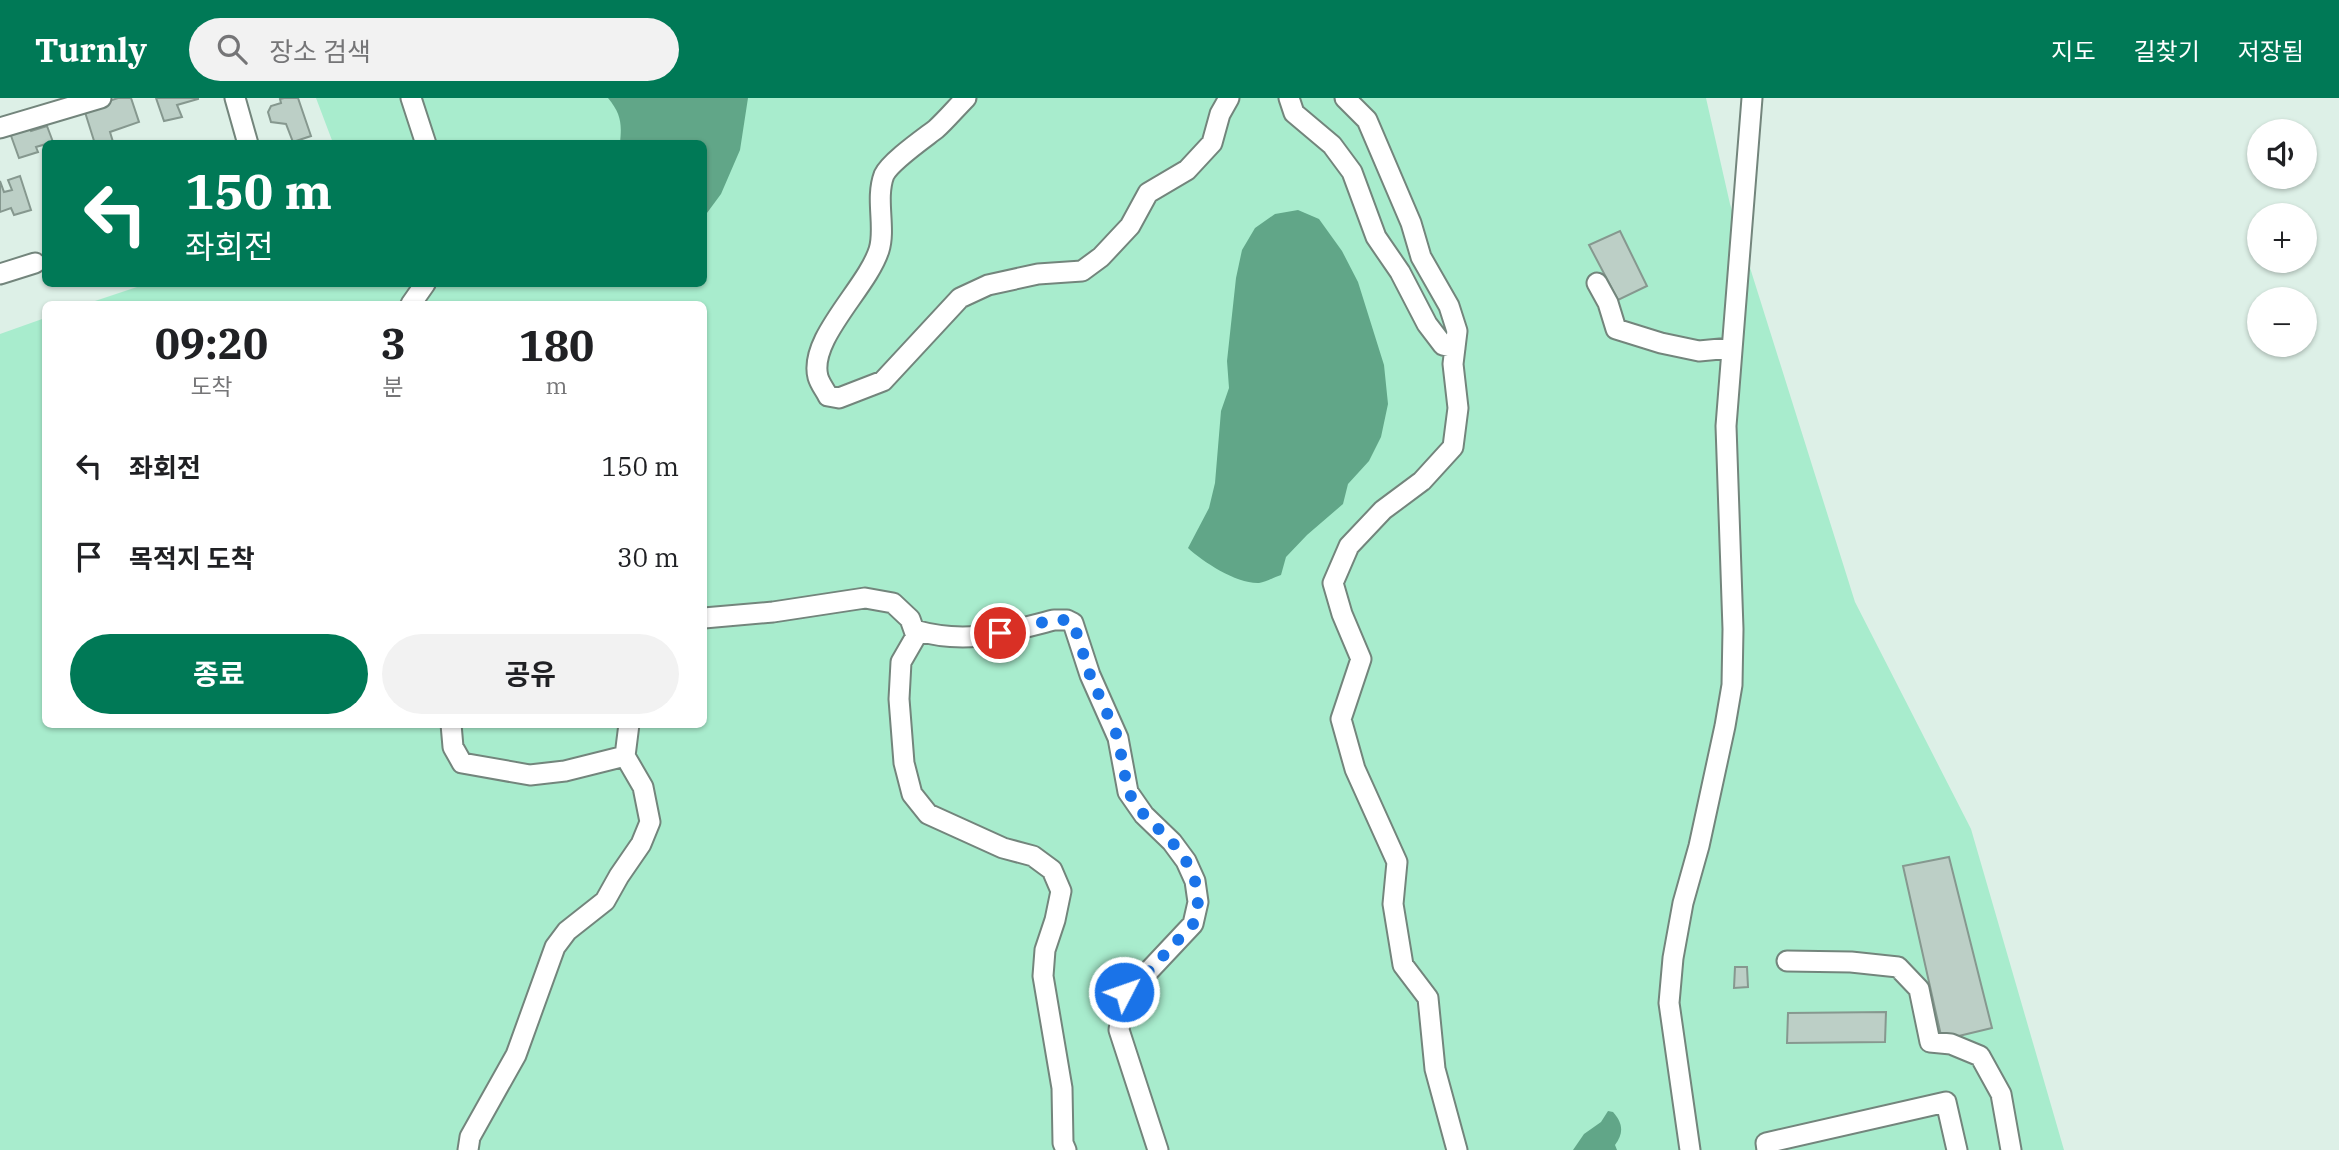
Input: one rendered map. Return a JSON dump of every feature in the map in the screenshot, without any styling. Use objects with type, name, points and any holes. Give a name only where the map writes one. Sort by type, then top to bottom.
[{"type":"street","points":[[0,128],[101,98]]},
{"type":"street","points":[[235,98],[247,140]]},
{"type":"street","points":[[411,98],[425,140]]},
{"type":"street","points":[[965,98],[938,127],[910,149],[885,174],[879,207],[880,246],[870,272],[823,339],[818,359],[818,376],[828,396],[839,398],[883,381],[960,298],[988,285],[1038,274],[1082,271],[1092,264],[1130,226],[1148,193],[1187,170],[1212,144],[1220,114],[1229,98]]},
{"type":"street","points":[[1289,98],[1294,113],[1332,145],[1352,172],[1376,237],[1399,272],[1427,324],[1443,345],[1455,348]]},
{"type":"street","points":[[1345,98],[1367,120],[1410,223],[1421,257],[1449,306],[1457,331],[1453,364],[1458,408],[1453,447],[1422,481],[1383,510],[1349,546],[1333,583],[1360,659],[1341,719],[1355,769],[1397,862],[1393,904],[1403,965],[1428,998],[1436,1069],[1457,1150]]},
{"type":"street","points":[[1690,1150],[1669,1003],[1673,957],[1683,903],[1726,726],[1731,685],[1734,629],[1726,426],[1752,98]]},
{"type":"street","points":[[0,274],[35,263]]},
{"type":"street","points":[[1597,283],[1608,303],[1616,329],[1699,351],[1731,348]]},
{"type":"street","points":[[707,618],[773,612],[865,598],[893,603],[910,619],[916,636],[901,662],[899,699],[904,763],[912,794],[928,814],[1003,848],[1033,856],[1052,870],[1061,891],[1045,950],[1043,976],[1062,1088],[1063,1143],[1066,1150]]},
{"type":"street","points":[[914,630],[937,637],[976,638],[1054,620],[1073,622],[1090,675],[1118,738],[1128,792],[1144,815],[1172,842],[1186,861],[1195,881],[1198,902],[1193,924],[1146,974],[1124,992],[1119,1030],[1158,1150]]},
{"type":"street","points":[[451,728],[453,747],[462,763],[530,775],[565,771],[625,755]]},
{"type":"street","points":[[468,1150],[470,1137],[516,1055],[555,947],[567,931],[605,901],[641,844],[650,822],[642,788],[625,755],[628,728]]},
{"type":"street","points":[[1787,961],[1852,962],[1898,967],[1919,989],[1930,1042],[1951,1045],[1980,1056],[2001,1094],[2011,1150]]},
{"type":"street","points":[[1767,1150],[1766,1143],[1946,1102],[1957,1150]]},
{"type":"shaded area","points":[[316,98],[1706,98],[1730,204],[1855,602],[1971,829],[2064,1150],[0,1150],[0,334],[42,319],[42,728],[707,728],[707,301],[95,301],[137,287],[707,287],[707,140],[332,140]]},
{"type":"shaded area","points":[[608,98],[748,98],[740,150],[721,194],[707,213],[707,140],[620,140],[620,119]]},
{"type":"shaded area","points":[[1298,210],[1319,219],[1342,251],[1358,282],[1384,365],[1388,404],[1381,437],[1369,461],[1348,484],[1343,504],[1286,557],[1281,575],[1259,583],[1250,582],[1221,571],[1188,548],[1209,508],[1215,483],[1221,411],[1229,388],[1227,361],[1236,278],[1242,250],[1255,228],[1275,214]]},
{"type":"shaded area","points":[[1608,1111],[1613,1112],[1620,1124],[1621,1132],[1615,1145],[1617,1150],[1573,1150],[1584,1134],[1601,1122]]},
{"type":"building","points":[[118,98],[131,98],[139,122],[110,132],[112,140],[94,140],[84,109]]},
{"type":"building","points":[[156,98],[198,99],[177,105],[182,117],[164,121]]},
{"type":"building","points":[[298,98],[311,136],[292,140],[286,124],[271,122],[268,112],[271,106],[281,103],[280,99]]},
{"type":"building","points":[[47,126],[52,140],[42,140],[42,145],[36,147],[38,152],[19,158],[10,133],[29,127],[31,131]]},
{"type":"building","points":[[20,176],[31,210],[14,215],[11,208],[0,212],[0,181],[4,192],[12,190],[8,180]]},
{"type":"building","points":[[1620,231],[1647,286],[1618,300],[1589,245]]},
{"type":"building","points":[[1949,857],[1992,1028],[1942,1040],[1903,866]]},
{"type":"building","points":[[1735,967],[1747,967],[1748,987],[1734,988]]},
{"type":"building","points":[[1886,1012],[1885,1042],[1787,1043],[1788,1013]]},
{"type":"route","points":[[1000,633],[1054,620],[1073,622],[1090,675],[1118,738],[1128,792],[1144,815],[1172,842],[1186,861],[1195,881],[1198,902],[1193,924],[1146,974],[1124,992]]}]
